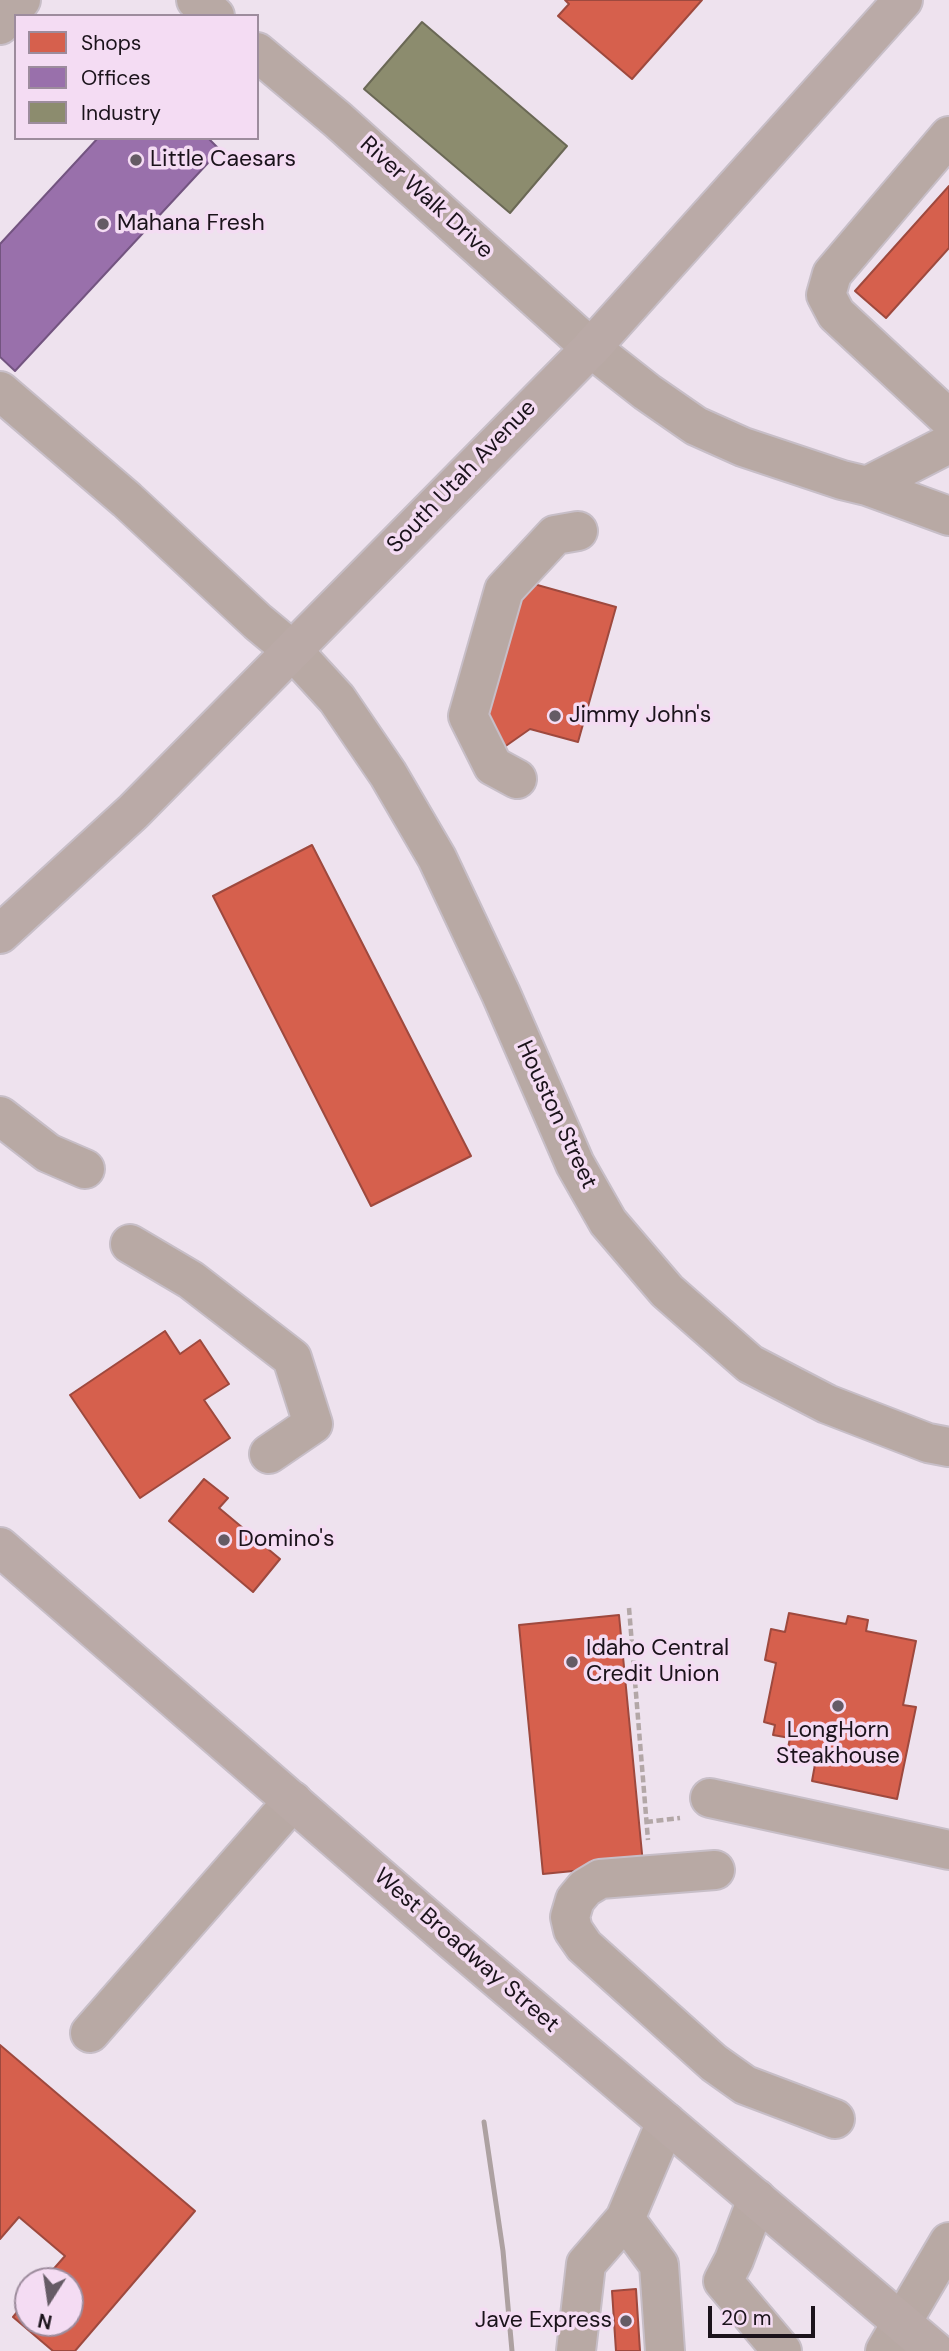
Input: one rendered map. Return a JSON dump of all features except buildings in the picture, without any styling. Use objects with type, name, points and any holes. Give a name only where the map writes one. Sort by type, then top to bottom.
[{"type":"main road","name":"South Utah Avenue","points":[[0,934],[133,812],[592,348],[903,0]]},
{"type":"main road","name":"West Broadway Street","points":[[3,1557],[293,1801],[757,2199],[894,2337],[935,2351]]},
{"type":"street","points":[[0,25],[21,0]]},
{"type":"street","points":[[196,0],[213,14]]},
{"type":"street","name":"River Walk Drive","points":[[259,54],[359,139],[592,348],[647,392],[696,426],[743,447],[867,486],[949,516]]},
{"type":"street","points":[[949,136],[832,274],[826,295],[836,314],[949,419]]},
{"type":"street","name":"Houston Street","points":[[0,391],[127,500],[293,651],[337,699],[388,774],[438,858],[575,1164],[608,1222],[667,1291],[750,1364],[827,1404],[928,1443],[949,1447]]},
{"type":"street","points":[[867,486],[949,444]]},
{"type":"street","points":[[517,779],[492,766],[468,716],[504,590],[555,536],[578,531]]},
{"type":"street","points":[[0,1116],[48,1153],[85,1169]]},
{"type":"street","points":[[130,1244],[191,1280],[292,1358],[313,1424],[269,1454]]},
{"type":"street","points":[[710,1798],[949,1850]]},
{"type":"street","points":[[90,2033],[293,1801]]},
{"type":"street","points":[[715,1870],[600,1879],[585,1888],[575,1900],[570,1917],[573,1930],[584,1946],[714,2063],[746,2085],[835,2119]]},
{"type":"street","points":[[576,2351],[586,2264],[625,2219],[666,2122]]},
{"type":"street","points":[[757,2199],[734,2260],[723,2281],[782,2351]]},
{"type":"street","points":[[625,2219],[659,2265],[665,2351]]},
{"type":"street","points":[[894,2337],[949,2242]]},
{"type":"street","points":[[586,2264],[596,2294],[602,2351]]},
{"type":"street","points":[[649,2351],[651,2281],[659,2265]]},
{"type":"path","points":[[629,1608],[648,1843]]},
{"type":"path","points":[[646,1822],[663,1820]]},
{"type":"railway","points":[[484,2122],[503,2251],[512,2351]]},
{"type":"place","name":"Little Caesars","points":[[136,160]]},
{"type":"place","name":"Mahana Fresh","points":[[103,224]]},
{"type":"place","name":"Jimmy John's","points":[[555,716]]},
{"type":"place","name":"Domino's","points":[[224,1540]]},
{"type":"place","name":"Idaho Central Credit Union","points":[[572,1662]]},
{"type":"place","name":"LongHorn Steakhouse","points":[[838,1706]]},
{"type":"place","name":"Jave Express","points":[[626,2321]]}]
